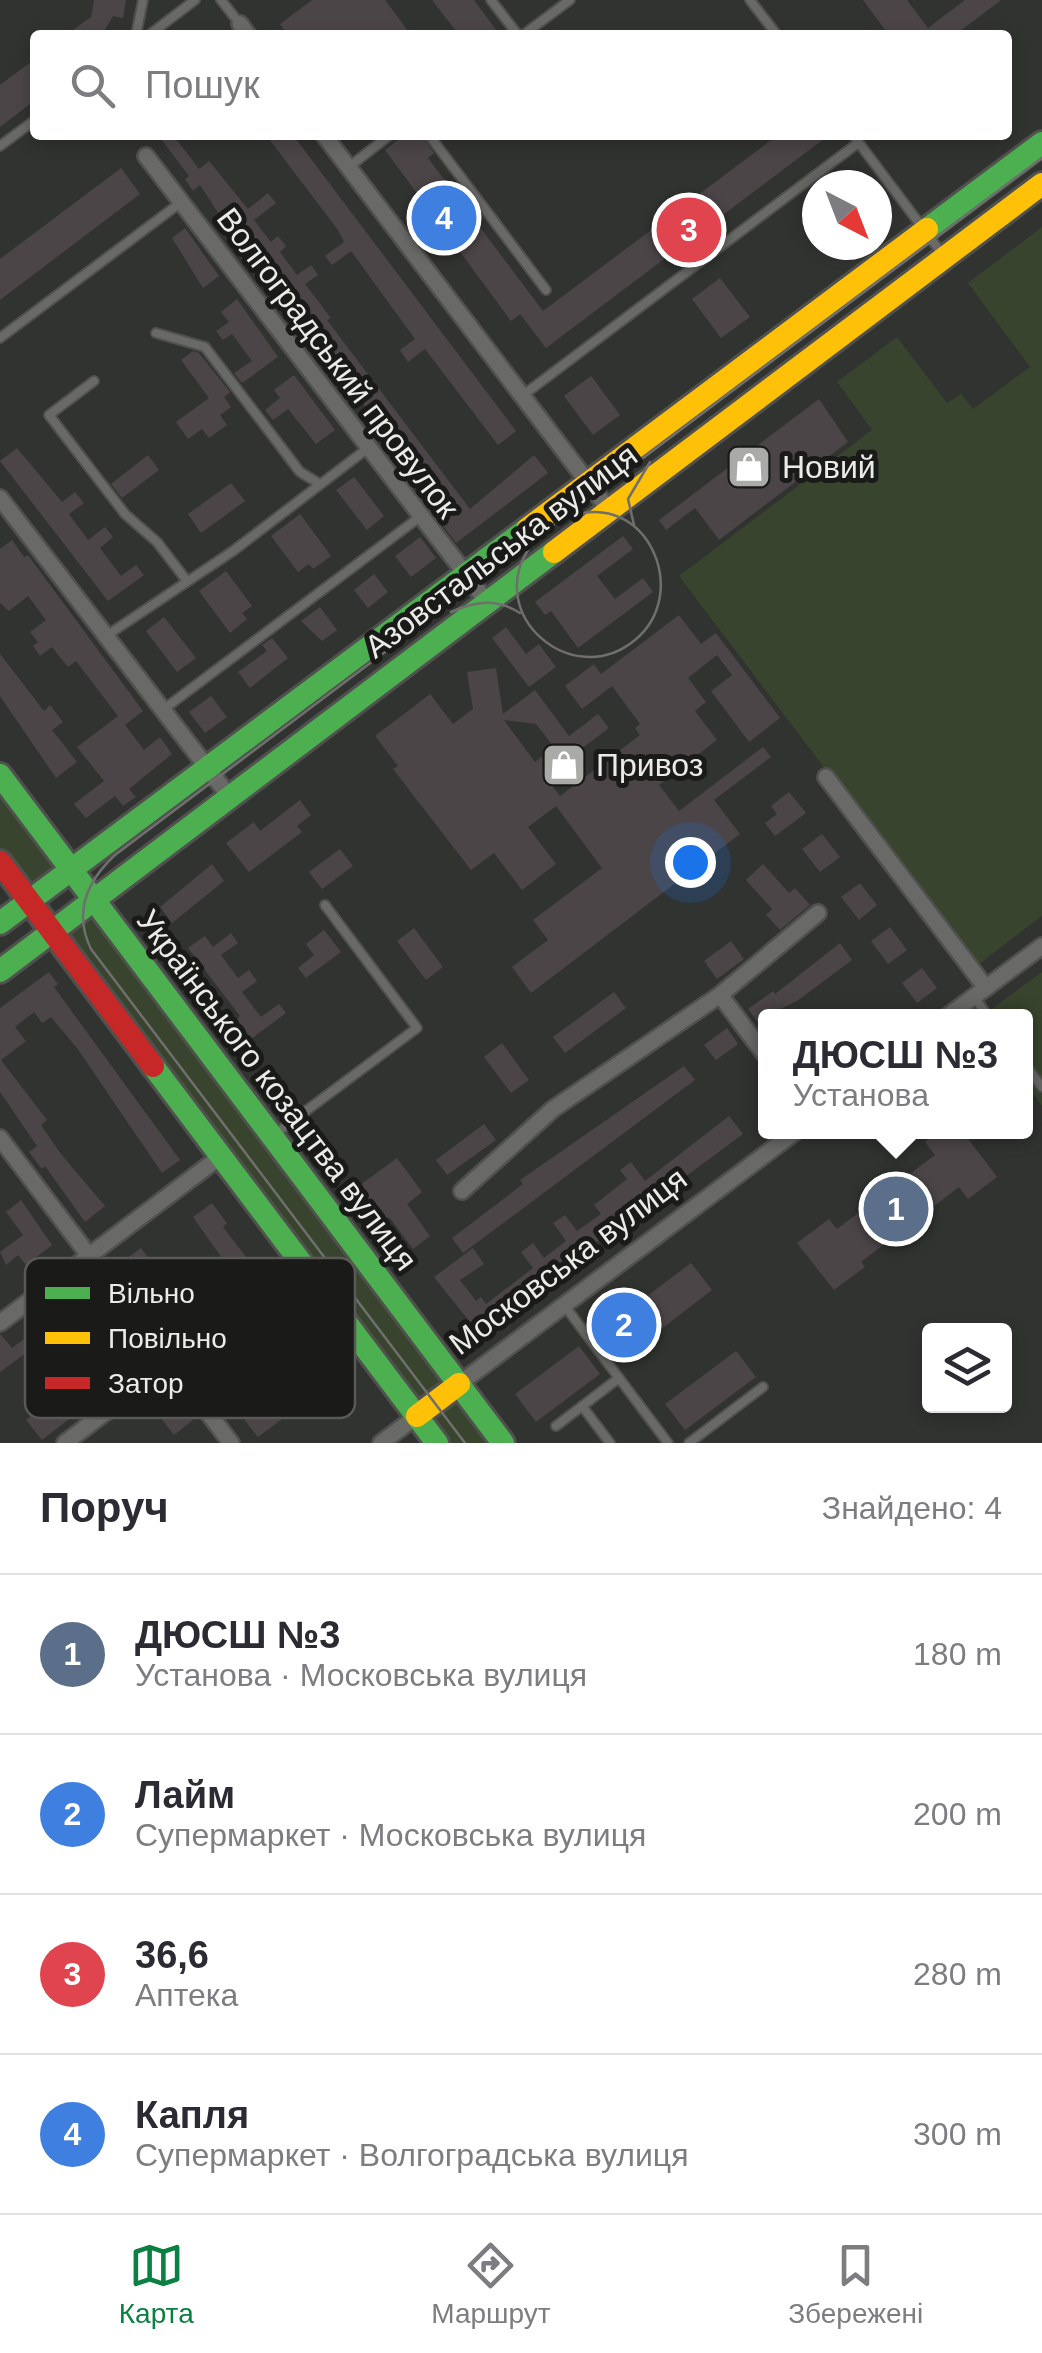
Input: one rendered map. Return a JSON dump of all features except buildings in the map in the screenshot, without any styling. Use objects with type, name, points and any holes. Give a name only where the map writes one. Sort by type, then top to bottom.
[{"type":"street","points":[[328,140],[609,510]]},
{"type":"street","name":"Азовстальська вулиця","points":[[0,923],[1042,143]]},
{"type":"street","name":"Волгоградський провулок","points":[[146,156],[487,602]]},
{"type":"street","name":"Азовстальська вулиця","points":[[0,972],[1042,184]]},
{"type":"street","points":[[0,498],[230,796]]},
{"type":"street","name":"Українського козацтва вулиця","points":[[0,775],[503,1443]]},
{"type":"street","points":[[826,777],[980,993]]},
{"type":"street","points":[[0,862],[298,1258]]},
{"type":"street","points":[[462,1190],[553,1110],[720,995],[818,913]]},
{"type":"street","points":[[958,1009],[1042,946]]},
{"type":"street","points":[[720,995],[758,1045]]},
{"type":"street","points":[[0,1138],[89,1256]]},
{"type":"street","name":"Московська вулиця","points":[[380,1443],[786,1139]]},
{"type":"street","points":[[86,1258],[221,1156]]},
{"type":"street","points":[[0,1322],[25,1303]]},
{"type":"street","points":[[355,1335],[437,1443]]},
{"type":"street","points":[[66,1443],[98,1418]]},
{"type":"street","points":[[212,1418],[231,1443]]},
{"type":"lane","points":[[137,30],[143,0]]},
{"type":"lane","points":[[155,30],[195,0]]},
{"type":"lane","points":[[221,0],[244,30]]},
{"type":"lane","points":[[492,0],[516,30]]},
{"type":"lane","points":[[527,30],[570,0]]},
{"type":"lane","points":[[750,0],[773,30]]},
{"type":"lane","points":[[0,146],[30,124]]},
{"type":"lane","points":[[348,167],[383,140]]},
{"type":"lane","points":[[433,140],[546,290]]},
{"type":"lane","points":[[522,396],[855,140]]},
{"type":"lane","points":[[857,140],[945,257]]},
{"type":"lane","points":[[0,338],[181,202]]},
{"type":"lane","points":[[156,334],[205,348],[300,472],[320,484]]},
{"type":"lane","points":[[94,380],[49,414],[125,514],[157,542],[188,582]]},
{"type":"lane","points":[[106,636],[188,582],[368,448]]},
{"type":"lane","points":[[163,710],[420,516]]},
{"type":"lane","points":[[272,1136],[417,1028],[325,905]]},
{"type":"lane","points":[[980,993],[986,1009]]},
{"type":"lane","points":[[564,1305],[668,1443]]},
{"type":"lane","points":[[556,1426],[619,1378]]},
{"type":"lane","points":[[689,1443],[763,1387]]},
{"type":"lane","points":[[582,1406],[610,1443]]},
{"type":"green space","points":[[1042,227],[1042,916],[975,967],[679,576],[872,430],[837,382],[897,337],[947,403],[961,394],[973,409],[1030,367],[968,283]]},
{"type":"green space","points":[[0,783],[65,870],[30,893],[0,854]]},
{"type":"green space","points":[[93,907],[452,1383],[417,1409],[355,1327],[355,1258],[303,1258],[59,933]]},
{"type":"green space","points":[[1042,972],[1042,1106],[1033,1094],[1033,1009],[992,1009]]},
{"type":"green space","points":[[458,1391],[497,1443],[443,1443],[424,1417]]},
{"type":"tram line","points":[[325,1258],[91,949],[83,910],[97,875],[115,855],[1042,158]]},
{"type":"tram line","points":[[634,525],[628,499],[650,462]]},
{"type":"tram line","points":[[530,547],[518,572],[518,597],[526,620],[541,638],[562,651],[585,657],[610,654],[635,640],[652,620],[660,597],[660,574],[653,551],[640,532],[622,518],[599,512],[572,516]]},
{"type":"tram line","points":[[451,612],[486,603],[520,613]]},
{"type":"tram line","points":[[355,1298],[465,1443]]},
{"type":"traffic: fast","points":[[927,229],[1042,143]]},
{"type":"traffic: fast","points":[[0,923],[528,528]]},
{"type":"traffic: fast","points":[[0,971],[554,552]]},
{"type":"traffic: fast","points":[[0,775],[503,1443]]},
{"type":"traffic: fast","points":[[153,1066],[298,1258]]},
{"type":"traffic: fast","points":[[355,1334],[437,1443]]},
{"type":"traffic: slow","points":[[554,552],[1042,184]]},
{"type":"traffic: slow","points":[[528,528],[927,229]]},
{"type":"traffic: slow","points":[[417,1416],[459,1384]]},
{"type":"traffic: jam","points":[[0,862],[153,1066]]},
{"type":"place","name":"Капля","points":[[444,218]]},
{"type":"place","name":"36,6","points":[[689,230]]},
{"type":"place","name":"Новий","points":[[749,467]]},
{"type":"place","name":"Привоз","points":[[564,765]]},
{"type":"place","name":"ДЮСШ №3","points":[[896,1209]]},
{"type":"place","name":"Лайм","points":[[624,1325]]}]
